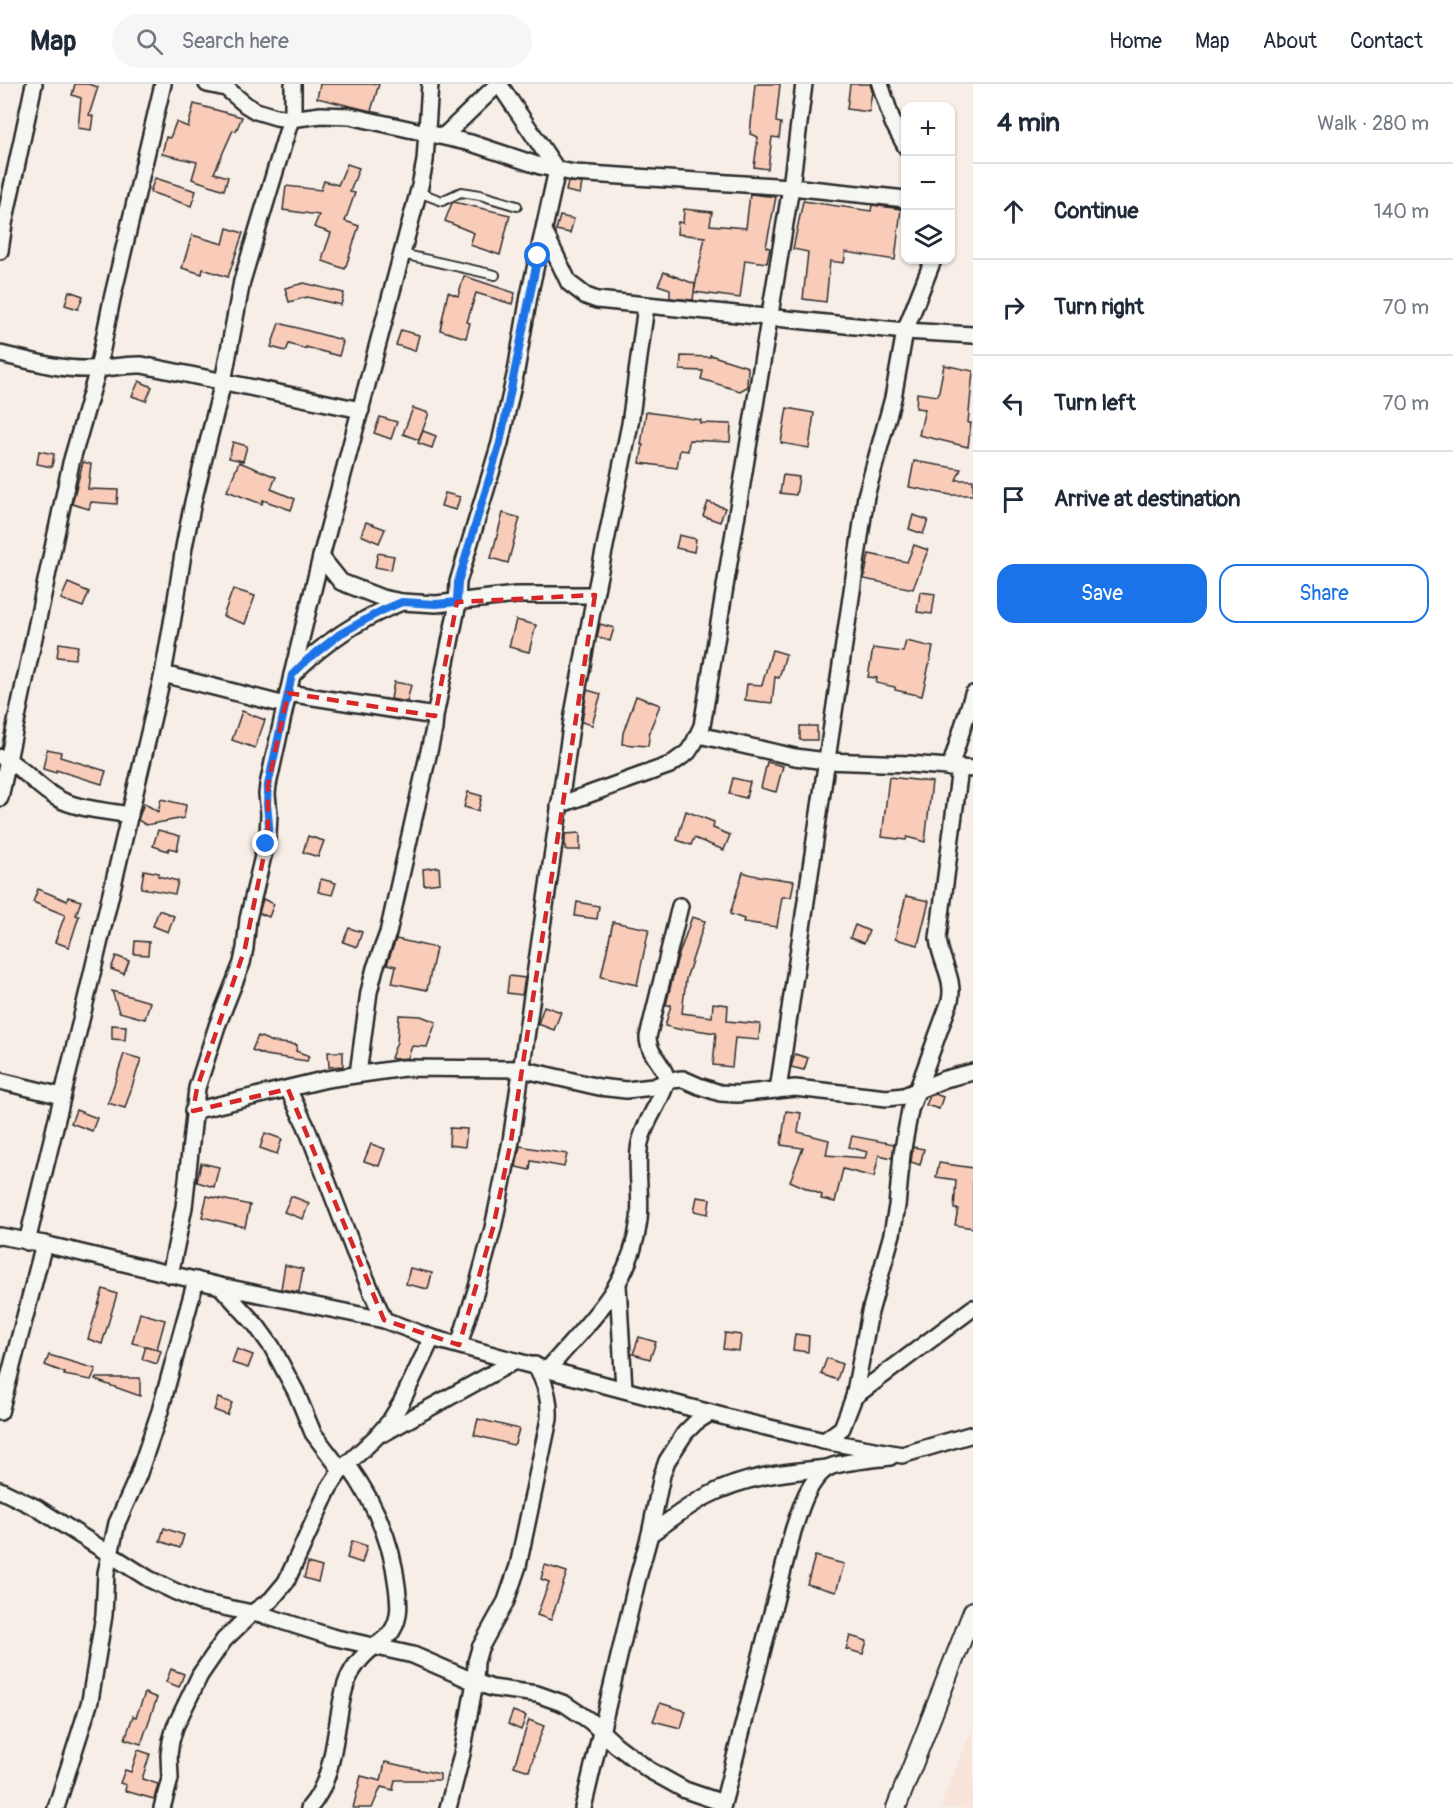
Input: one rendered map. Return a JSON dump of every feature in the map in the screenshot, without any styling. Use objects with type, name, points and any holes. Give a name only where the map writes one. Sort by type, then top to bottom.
[{"type":"street","points":[[0,252],[34,84]]},
{"type":"street","points":[[0,798],[4,758],[71,464],[98,369],[163,84]]},
{"type":"street","points":[[207,84],[226,88],[256,111],[276,117],[290,119],[321,115],[350,116],[444,136],[574,173],[791,187],[901,198]]},
{"type":"street","points":[[27,1242],[163,674],[188,525],[223,382],[242,281],[290,119],[293,107],[291,94],[293,84]]},
{"type":"street","points":[[170,1275],[184,1207],[197,1088],[206,1057],[242,963],[248,919],[268,834],[268,785],[321,557],[418,192],[424,161],[430,84]]},
{"type":"street","points":[[358,1074],[369,992],[388,933],[434,729],[457,602],[458,582],[502,434],[557,170],[499,84],[444,136]]},
{"type":"street","points":[[559,805],[670,765],[688,752],[699,735],[704,717],[791,187],[804,84]]},
{"type":"street","points":[[880,84],[893,123],[901,138]]},
{"type":"street","points":[[544,231],[569,283],[577,291],[597,300],[905,331],[973,335]]},
{"type":"street","points":[[778,1090],[862,520],[872,472],[893,398],[905,331],[931,264]]},
{"type":"street","points":[[459,1345],[477,1287],[503,1185],[572,720],[630,424],[646,306]]},
{"type":"street","points":[[0,354],[67,368],[98,369],[120,365],[142,365],[361,410]]},
{"type":"street","points":[[321,557],[341,582],[382,598],[402,602],[436,604],[516,596],[595,595]]},
{"type":"street","points":[[292,675],[340,634],[370,616],[402,602]]},
{"type":"street","points":[[163,674],[287,699],[435,716]]},
{"type":"street","points":[[824,1441],[842,1428],[854,1397],[865,1334],[892,1234],[906,1131],[916,1093],[952,993],[952,984],[941,957],[938,938],[973,694]]},
{"type":"street","points":[[699,735],[795,757],[826,761],[961,768]]},
{"type":"street","points":[[4,758],[59,799],[76,805],[130,815]]},
{"type":"street","points":[[448,1808],[462,1754],[475,1682],[476,1662],[480,1648],[506,1601],[518,1566],[549,1419],[548,1395],[541,1367],[618,1285],[629,1263],[637,1234],[638,1163],[643,1130],[666,1083],[667,1076],[650,1050],[648,1037],[680,906]]},
{"type":"street","points":[[193,1112],[358,1074],[404,1068],[521,1070],[613,1089],[640,1089],[671,1080],[684,1079],[710,1090],[736,1094],[795,1088],[887,1098],[916,1093],[945,1079],[973,1072]]},
{"type":"street","points":[[0,1081],[63,1096]]},
{"type":"street","points":[[288,1089],[306,1126],[354,1251],[384,1320]]},
{"type":"street","points":[[0,1236],[44,1244],[196,1281],[384,1320],[432,1338],[758,1426],[902,1455]]},
{"type":"street","points":[[0,1412],[44,1244]]},
{"type":"street","points":[[56,1808],[90,1701],[104,1615],[104,1594],[117,1523],[138,1476],[160,1411],[196,1281]]},
{"type":"street","points":[[618,1285],[624,1389]]},
{"type":"street","points":[[220,1286],[245,1312],[272,1347],[296,1392],[313,1433],[364,1489],[389,1545],[396,1575],[399,1615],[391,1632],[356,1665],[346,1682],[325,1782],[309,1808]]},
{"type":"street","points":[[854,1397],[973,1308]]},
{"type":"street","points":[[162,1808],[170,1779],[169,1755],[175,1727],[200,1675],[224,1640],[252,1613],[271,1600],[286,1582],[329,1488],[344,1467],[376,1437],[401,1403],[432,1338]]},
{"type":"street","points":[[376,1437],[515,1361]]},
{"type":"street","points":[[583,1808],[650,1534],[662,1475],[667,1461],[684,1433],[710,1413]]},
{"type":"street","points":[[650,1534],[704,1497],[738,1482],[771,1474],[828,1468],[902,1455],[973,1434]]},
{"type":"street","points":[[0,1490],[37,1508],[149,1579],[213,1606],[252,1613],[323,1635],[413,1655],[492,1688],[523,1691],[551,1698],[578,1712],[632,1759],[658,1776],[722,1806],[793,1531],[814,1480],[828,1468]]},
{"type":"street","points":[[896,1808],[973,1611]]},
{"type":"lane","points":[[418,192],[442,201],[461,192],[517,206]]},
{"type":"lane","points":[[402,255],[495,275]]},
{"type":"highlighted area","points":[[595,595],[511,1141],[493,1228],[459,1345],[384,1320],[288,1089],[193,1111],[197,1088],[245,948],[268,835],[268,785],[288,693],[435,716],[457,602]]},
{"type":"shaded area","points":[[973,1726],[973,1808],[940,1808]]},
{"type":"building","points":[[75,84],[98,87],[89,115],[93,116],[91,130],[78,128],[81,98],[72,95]]},
{"type":"building","points":[[320,84],[379,84],[371,111],[317,98]]},
{"type":"building","points":[[755,84],[780,84],[776,122],[781,123],[779,138],[772,137],[768,169],[754,167],[758,137],[750,134]]},
{"type":"building","points":[[850,84],[870,84],[872,91],[869,112],[847,109]]},
{"type":"building","points":[[194,104],[242,117],[236,131],[233,130],[214,173],[228,177],[224,190],[192,179],[197,162],[162,154],[166,137],[170,138],[176,122],[188,127]]},
{"type":"building","points":[[347,164],[359,168],[350,192],[355,193],[345,221],[359,226],[345,269],[323,261],[331,233],[314,227],[319,215],[283,210],[286,186],[321,190],[324,181],[338,185]]},
{"type":"building","points":[[155,178],[196,191],[191,206],[150,192]]},
{"type":"building","points":[[568,182],[582,183],[580,194],[566,191]]},
{"type":"building","points":[[750,194],[776,197],[766,247],[770,248],[767,263],[745,260],[740,298],[694,292],[705,237],[677,234],[678,222],[683,223],[684,209],[712,212],[710,225],[746,228]]},
{"type":"building","points":[[803,201],[871,211],[872,205],[901,209],[895,260],[846,252],[844,263],[830,261],[826,302],[803,299],[808,252],[793,249]]},
{"type":"building","points":[[454,202],[510,215],[500,255],[470,245],[474,233],[445,221]]},
{"type":"building","points":[[560,216],[574,219],[570,233],[556,230]]},
{"type":"building","points":[[227,228],[243,233],[228,277],[203,269],[202,274],[182,268],[192,235],[223,244]]},
{"type":"building","points":[[664,272],[695,284],[693,300],[670,298],[670,289],[658,285]]},
{"type":"building","points":[[464,276],[515,293],[512,304],[476,293],[467,322],[470,323],[466,338],[440,330],[448,292],[458,296]]},
{"type":"building","points":[[304,283],[344,293],[341,305],[307,297],[289,302],[285,288]]},
{"type":"building","points":[[69,291],[83,296],[78,309],[65,305]]},
{"type":"building","points":[[279,323],[342,340],[339,356],[289,344],[286,351],[271,347]]},
{"type":"building","points":[[401,330],[419,335],[415,351],[396,345]]},
{"type":"building","points":[[710,355],[748,367],[747,387],[740,391],[701,379],[703,371],[680,370],[681,356],[710,357]]},
{"type":"building","points":[[944,365],[973,371],[968,447],[919,435],[925,409],[916,408],[917,393],[938,396]]},
{"type":"building","points":[[139,381],[152,387],[146,401],[132,396]]},
{"type":"building","points":[[413,408],[429,413],[419,440],[403,434]]},
{"type":"building","points":[[787,408],[814,413],[809,448],[781,443]]},
{"type":"building","points":[[646,412],[701,420],[700,423],[731,424],[730,442],[689,440],[688,451],[680,450],[677,468],[640,463]]},
{"type":"building","points":[[380,417],[397,422],[391,439],[374,433]]},
{"type":"building","points":[[423,431],[436,436],[432,448],[418,443]]},
{"type":"building","points":[[233,442],[247,446],[243,461],[229,458]]},
{"type":"building","points":[[39,451],[54,454],[52,467],[37,464]]},
{"type":"building","points":[[914,461],[961,469],[956,480],[973,480],[973,495],[951,495],[909,487]]},
{"type":"building","points":[[83,462],[91,464],[88,489],[118,490],[117,504],[91,502],[89,509],[72,504]]},
{"type":"building","points":[[239,462],[276,477],[271,489],[295,499],[291,510],[263,500],[262,504],[227,491]]},
{"type":"building","points":[[783,475],[799,477],[796,495],[780,493]]},
{"type":"building","points":[[445,493],[460,497],[456,510],[441,506]]},
{"type":"building","points":[[708,502],[725,508],[720,522],[703,516]]},
{"type":"building","points":[[503,513],[520,518],[508,563],[491,558]]},
{"type":"building","points":[[913,515],[928,520],[923,534],[909,529]]},
{"type":"building","points":[[366,522],[385,529],[379,543],[361,535]]},
{"type":"building","points":[[679,535],[696,539],[694,552],[676,548]]},
{"type":"building","points":[[914,545],[928,550],[913,589],[864,579],[869,554],[907,562]]},
{"type":"building","points":[[378,553],[394,556],[391,570],[375,567]]},
{"type":"building","points":[[68,583],[89,592],[83,607],[61,599]]},
{"type":"building","points":[[233,589],[255,596],[245,624],[223,616]]},
{"type":"building","points":[[920,592],[935,594],[932,614],[917,612]]},
{"type":"building","points":[[516,620],[536,625],[529,652],[509,647]]},
{"type":"building","points":[[600,624],[614,628],[610,641],[597,637]]},
{"type":"building","points":[[906,641],[933,647],[922,696],[895,690],[895,687],[876,683],[877,678],[868,677],[873,648],[903,652]]},
{"type":"building","points":[[59,643],[78,646],[75,659],[57,657]]},
{"type":"building","points":[[772,650],[786,654],[779,678],[775,677],[772,703],[745,700],[747,684],[762,685]]},
{"type":"building","points":[[394,682],[411,685],[407,702],[391,699]]},
{"type":"building","points":[[587,690],[601,694],[592,725],[582,722]]},
{"type":"building","points":[[636,696],[660,705],[650,730],[648,746],[622,744],[623,733]]},
{"type":"building","points":[[242,711],[265,720],[255,748],[232,740]]},
{"type":"building","points":[[800,726],[817,726],[817,740],[800,740]]},
{"type":"building","points":[[47,749],[61,752],[60,757],[106,771],[102,784],[56,770],[56,773],[43,769]]},
{"type":"building","points":[[767,762],[783,766],[776,792],[761,788]]},
{"type":"building","points":[[889,777],[932,782],[925,842],[907,837],[906,840],[882,837]]},
{"type":"building","points":[[733,778],[750,782],[746,798],[729,794]]},
{"type":"building","points":[[468,792],[482,796],[478,811],[464,807]]},
{"type":"building","points":[[161,799],[186,805],[184,818],[146,825],[138,820],[144,803],[158,812]]},
{"type":"building","points":[[686,811],[714,822],[713,828],[730,835],[724,850],[694,838],[691,845],[677,840]]},
{"type":"building","points":[[158,830],[180,836],[177,850],[169,848],[168,851],[153,846]]},
{"type":"building","points":[[580,833],[580,850],[565,850],[565,834]]},
{"type":"building","points":[[308,836],[324,841],[318,857],[303,852]]},
{"type":"building","points":[[439,867],[440,883],[424,885],[423,869]]},
{"type":"building","points":[[144,870],[178,881],[175,894],[141,888]]},
{"type":"building","points":[[743,872],[794,881],[791,897],[782,897],[777,927],[743,922],[744,919],[730,914]]},
{"type":"building","points":[[321,879],[336,883],[332,895],[318,892]]},
{"type":"building","points":[[38,889],[67,901],[68,897],[81,901],[76,915],[79,916],[69,947],[55,942],[65,915],[33,902]]},
{"type":"building","points":[[906,896],[929,901],[918,945],[895,939]]},
{"type":"building","points":[[263,899],[274,904],[269,917],[259,913]]},
{"type":"building","points":[[577,902],[599,906],[597,919],[575,916]]},
{"type":"building","points":[[159,910],[174,916],[168,932],[153,926]]},
{"type":"building","points":[[692,917],[705,921],[686,979],[682,1013],[712,1017],[713,1003],[728,1005],[727,1021],[760,1024],[759,1040],[735,1038],[732,1067],[713,1065],[716,1033],[665,1026],[671,1005],[666,1005],[677,960]]},
{"type":"building","points":[[613,922],[649,929],[637,985],[601,977]]},
{"type":"building","points":[[855,925],[869,931],[864,943],[850,938]]},
{"type":"building","points":[[349,928],[362,932],[357,947],[343,942]]},
{"type":"building","points":[[396,939],[436,948],[427,990],[392,983],[396,966],[387,964]]},
{"type":"building","points":[[135,941],[149,942],[148,955],[134,954]]},
{"type":"building","points":[[116,956],[129,961],[124,974],[111,969]]},
{"type":"building","points":[[509,976],[525,978],[522,995],[507,993]]},
{"type":"building","points":[[112,991],[150,1002],[145,1019],[119,1012]]},
{"type":"building","points":[[544,1006],[561,1012],[554,1030],[538,1024]]},
{"type":"building","points":[[399,1015],[421,1016],[436,1022],[427,1047],[412,1046],[408,1058],[395,1059],[391,1058],[397,1042]]},
{"type":"building","points":[[112,1025],[126,1026],[125,1040],[112,1039]]},
{"type":"building","points":[[258,1036],[273,1042],[297,1045],[296,1051],[309,1056],[307,1061],[265,1055],[252,1050]]},
{"type":"building","points":[[328,1052],[343,1052],[343,1066],[329,1067]]},
{"type":"building","points":[[124,1054],[141,1059],[125,1108],[108,1103]]},
{"type":"building","points":[[795,1054],[808,1058],[804,1070],[791,1067]]},
{"type":"building","points":[[935,1094],[943,1097],[939,1109],[926,1105],[930,1096]]},
{"type":"building","points":[[76,1110],[97,1118],[92,1131],[71,1123]]},
{"type":"building","points":[[786,1111],[801,1113],[798,1132],[829,1140],[826,1155],[865,1158],[867,1152],[849,1147],[852,1136],[894,1144],[892,1158],[879,1155],[874,1177],[843,1169],[835,1202],[821,1199],[822,1195],[790,1181],[803,1148],[781,1145]]},
{"type":"building","points":[[450,1128],[467,1129],[465,1147],[449,1145]]},
{"type":"building","points":[[265,1133],[282,1139],[277,1154],[260,1148]]},
{"type":"building","points":[[371,1144],[385,1149],[379,1166],[364,1161]]},
{"type":"building","points":[[520,1146],[567,1154],[564,1167],[531,1161],[530,1170],[516,1167]]},
{"type":"building","points":[[913,1147],[924,1149],[920,1165],[911,1162]]},
{"type":"building","points":[[201,1163],[219,1167],[214,1187],[197,1182]]},
{"type":"building","points":[[939,1163],[973,1168],[973,1228],[955,1225],[958,1209],[954,1209],[956,1180],[936,1177]]},
{"type":"building","points":[[207,1196],[250,1205],[245,1227],[202,1217]]},
{"type":"building","points":[[291,1196],[309,1203],[303,1219],[284,1212]]},
{"type":"building","points":[[697,1197],[710,1199],[708,1214],[694,1211]]},
{"type":"building","points":[[285,1265],[303,1269],[299,1292],[281,1289]]},
{"type":"building","points":[[410,1268],[432,1273],[428,1289],[406,1284]]},
{"type":"building","points":[[103,1289],[117,1294],[102,1344],[88,1339]]},
{"type":"building","points":[[140,1313],[165,1320],[157,1349],[132,1343]]},
{"type":"building","points":[[725,1333],[741,1335],[739,1351],[723,1349]]},
{"type":"building","points":[[795,1334],[809,1336],[808,1352],[793,1350]]},
{"type":"building","points":[[639,1337],[656,1342],[650,1359],[633,1354]]},
{"type":"building","points":[[146,1346],[161,1351],[157,1364],[142,1359]]},
{"type":"building","points":[[237,1349],[253,1355],[248,1368],[232,1363]]},
{"type":"building","points":[[49,1355],[96,1369],[91,1380],[64,1375],[65,1373],[45,1365]]},
{"type":"building","points":[[827,1358],[842,1364],[837,1380],[821,1374]]},
{"type":"building","points":[[96,1378],[140,1378],[140,1396],[95,1380]]},
{"type":"building","points":[[218,1398],[232,1403],[227,1415],[214,1410]]},
{"type":"building","points":[[478,1419],[519,1429],[515,1443],[513,1445],[474,1435]]},
{"type":"building","points":[[164,1528],[184,1535],[180,1548],[160,1541]]},
{"type":"building","points":[[352,1541],[367,1546],[362,1563],[347,1558]]},
{"type":"building","points":[[815,1556],[844,1564],[836,1592],[807,1584]]},
{"type":"building","points":[[308,1563],[322,1567],[318,1582],[304,1578]]},
{"type":"building","points":[[545,1565],[567,1572],[551,1620],[537,1615],[549,1582],[541,1579]]},
{"type":"building","points":[[850,1636],[867,1641],[863,1654],[846,1649]]},
{"type":"building","points":[[171,1669],[184,1674],[179,1687],[166,1682]]},
{"type":"building","points":[[145,1693],[157,1698],[141,1744],[125,1739],[133,1716],[136,1717]]},
{"type":"building","points":[[660,1703],[686,1711],[681,1728],[653,1721]]},
{"type":"building","points":[[513,1711],[526,1716],[521,1730],[508,1724]]},
{"type":"building","points":[[529,1720],[544,1726],[529,1771],[514,1766]]},
{"type":"building","points":[[138,1750],[150,1754],[142,1779],[158,1784],[154,1799],[125,1791],[126,1785],[120,1783],[125,1770],[131,1772]]},
{"type":"building","points":[[385,1762],[440,1774],[440,1780],[395,1780],[393,1790],[381,1787],[372,1808],[353,1808],[361,1776],[381,1781]]},
{"type":"route","points":[[266,844],[269,825],[268,785],[292,675],[323,646],[360,621],[381,611],[402,602],[436,604],[457,602],[458,582],[500,443],[538,256]]}]
